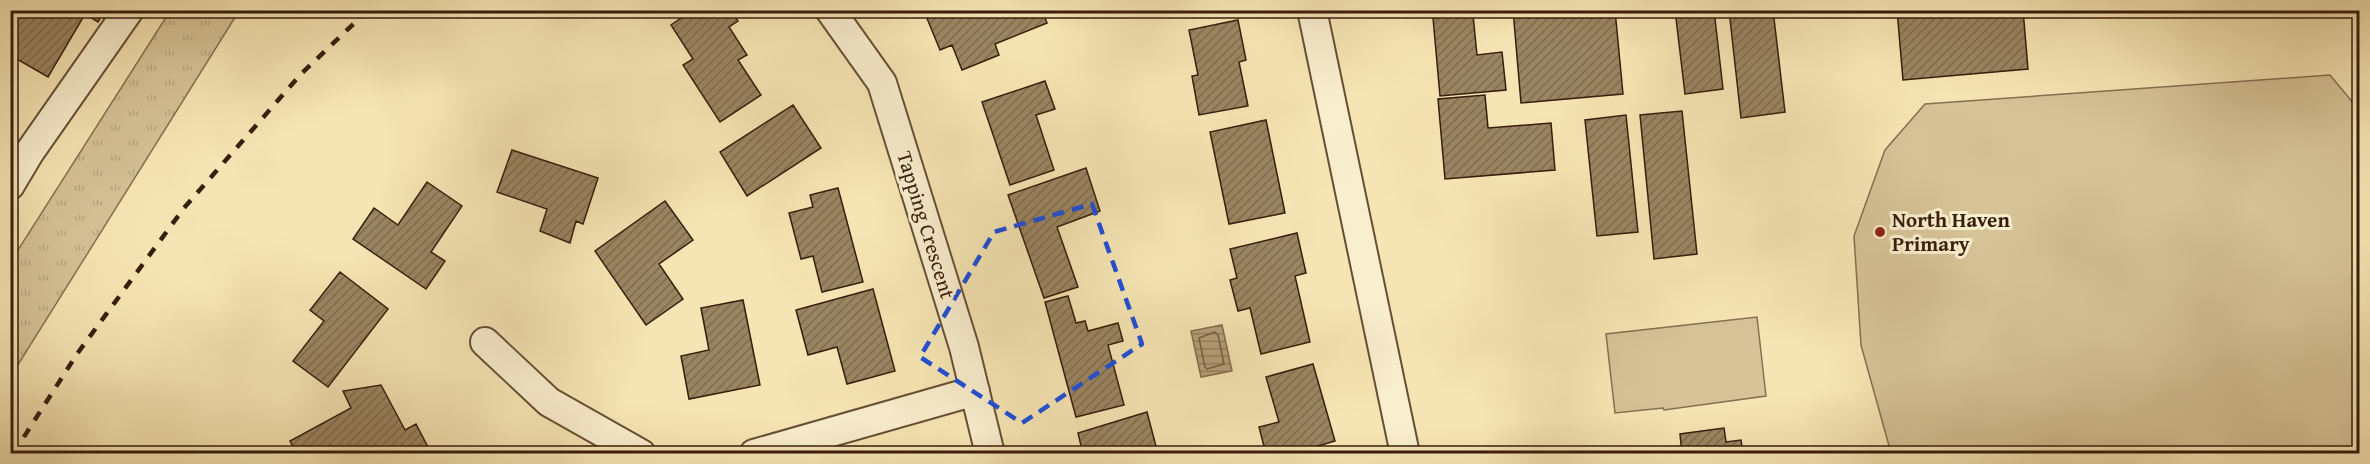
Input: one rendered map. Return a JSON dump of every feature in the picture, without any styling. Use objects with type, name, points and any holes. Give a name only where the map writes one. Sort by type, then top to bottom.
[{"type":"street","points":[[10,185],[20,147],[129,10]]},
{"type":"street","name":"Tapping Crescent","points":[[830,10],[882,84],[964,347],[990,453]]},
{"type":"street","points":[[1312,10],[1405,453]]},
{"type":"street","points":[[485,342],[549,402],[641,453]]},
{"type":"street","points":[[754,453],[975,391]]},
{"type":"highlighted area","points":[[1092,204],[1142,344],[1022,423],[920,357],[994,232]]},
{"type":"green space","points":[[170,11],[239,11],[11,376],[11,261]]},
{"type":"green space","points":[[2330,75],[2359,110],[2359,451],[2355,454],[1891,453],[1861,345],[1854,236],[1885,150],[1925,104]]},
{"type":"green space","points":[[1757,317],[1766,396],[1664,410],[1663,408],[1615,413],[1606,334]]},
{"type":"water","points":[[1222,325],[1232,371],[1201,377],[1191,331]]},
{"type":"building","points":[[10,10],[105,10],[98,22],[85,14],[48,77],[10,55]]},
{"type":"building","points":[[693,10],[731,10],[738,21],[729,27],[747,55],[738,60],[761,95],[720,122],[683,65],[693,59],[671,25]]},
{"type":"building","points":[[940,10],[1042,10],[1047,23],[995,44],[999,55],[962,70],[952,45],[940,50],[926,16]]},
{"type":"building","points":[[1513,10],[1615,10],[1623,94],[1521,103]]},
{"type":"building","points":[[1675,10],[1714,10],[1723,89],[1685,94]]},
{"type":"building","points":[[1729,10],[1773,10],[1785,112],[1741,118]]},
{"type":"building","points":[[1897,10],[2023,10],[2028,69],[1903,80]]},
{"type":"building","points":[[1473,15],[1477,55],[1502,52],[1506,90],[1440,96],[1433,18]]},
{"type":"building","points":[[1238,20],[1246,60],[1239,62],[1248,106],[1199,115],[1192,76],[1198,75],[1189,30]]},
{"type":"building","points":[[1045,81],[1055,109],[1036,115],[1054,170],[1010,185],[982,102]]},
{"type":"building","points":[[1485,95],[1488,128],[1551,123],[1555,170],[1445,179],[1438,99]]},
{"type":"building","points":[[793,105],[821,148],[747,196],[720,152]]},
{"type":"building","points":[[1682,111],[1697,254],[1654,259],[1640,115]]},
{"type":"building","points":[[1626,115],[1638,232],[1597,236],[1585,120]]},
{"type":"building","points":[[1266,120],[1285,213],[1229,224],[1210,132]]},
{"type":"building","points":[[512,150],[598,178],[583,224],[576,221],[570,243],[540,231],[547,209],[497,192]]},
{"type":"building","points":[[1086,168],[1100,211],[1057,227],[1078,287],[1044,298],[1008,195]]},
{"type":"building","points":[[427,182],[462,206],[431,252],[445,261],[426,289],[353,239],[374,208],[398,225]]},
{"type":"building","points":[[838,188],[863,282],[822,292],[813,256],[801,259],[789,213],[813,207],[810,195]]},
{"type":"building","points":[[665,201],[693,240],[659,264],[683,299],[646,325],[595,251]]},
{"type":"building","points":[[1297,233],[1306,273],[1295,276],[1310,342],[1261,354],[1250,308],[1238,311],[1230,280],[1237,278],[1230,249]]},
{"type":"building","points":[[340,272],[388,309],[328,387],[293,361],[324,321],[310,310]]},
{"type":"building","points":[[873,289],[895,371],[847,384],[837,347],[808,355],[796,310]]},
{"type":"building","points":[[1068,296],[1076,323],[1085,321],[1088,331],[1118,323],[1123,341],[1108,345],[1124,405],[1076,417],[1045,302]]},
{"type":"building","points":[[743,300],[760,385],[689,399],[681,356],[709,350],[701,308]]},
{"type":"building","points":[[1313,364],[1335,441],[1291,454],[1266,454],[1259,427],[1279,422],[1266,377]]},
{"type":"building","points":[[381,385],[405,430],[416,424],[429,449],[420,454],[297,454],[290,441],[351,408],[343,391]]},
{"type":"building","points":[[1147,412],[1158,454],[1113,454],[1113,452],[1083,454],[1078,433]]},
{"type":"building","points":[[1724,428],[1726,442],[1741,440],[1743,454],[1682,454],[1680,434]]},
{"type":"railway","points":[[13,454],[77,354],[184,208],[301,74],[368,10]]},
{"type":"place","name":"North Haven Primary","points":[[1880,232]]}]
